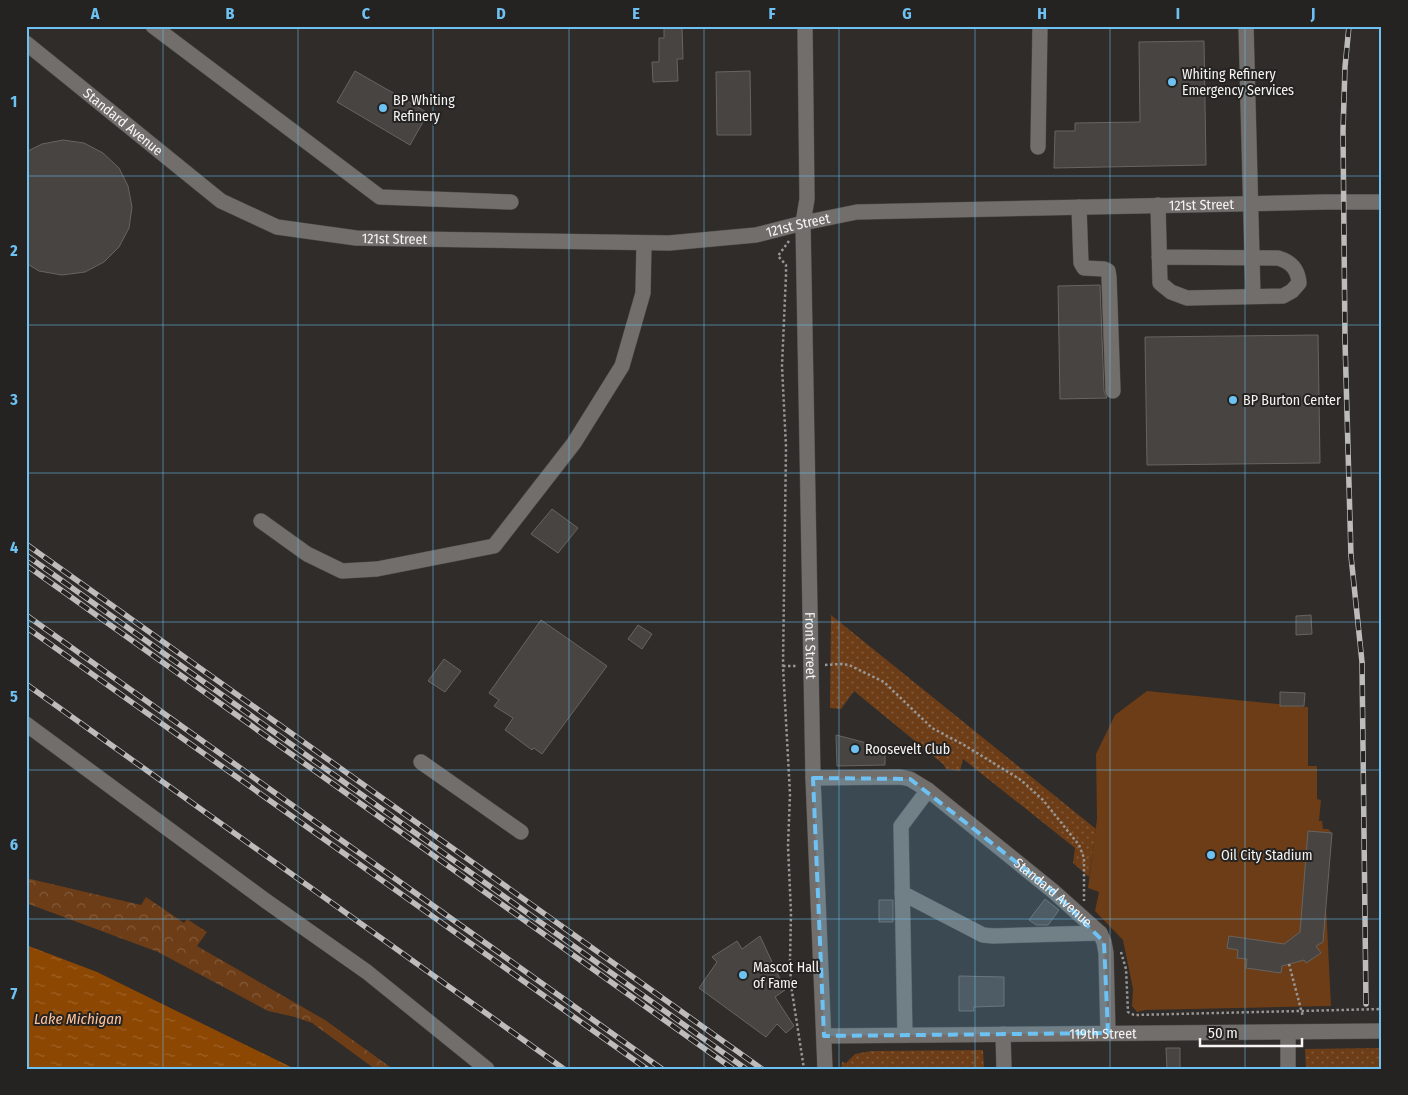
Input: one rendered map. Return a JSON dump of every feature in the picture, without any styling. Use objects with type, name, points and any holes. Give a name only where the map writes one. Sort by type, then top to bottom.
[{"type":"street","points":[[153,26],[380,197],[511,202]]},
{"type":"street","name":"Front Street","points":[[805,26],[807,199],[803,223],[813,778],[825,1069]]},
{"type":"street","points":[[1038,147],[1040,26]]},
{"type":"street","points":[[1246,26],[1253,296]]},
{"type":"street","name":"Standard Avenue","points":[[26,43],[221,201]]},
{"type":"street","name":"121st Street","points":[[221,201],[276,227],[356,238],[644,243],[669,243],[756,235],[857,212],[1250,203],[1382,202]]},
{"type":"street","points":[[1158,205],[1159,257],[1160,283],[1171,292],[1187,298],[1283,296],[1292,291],[1299,283],[1298,272],[1285,260],[1278,258],[1159,257]]},
{"type":"street","points":[[1079,207],[1081,263],[1084,268],[1108,270],[1113,391]]},
{"type":"street","points":[[261,521],[307,554],[342,570],[377,569],[494,546],[574,442],[622,366],[643,294],[644,243]]},
{"type":"street","points":[[26,724],[266,901],[367,972],[487,1069]]},
{"type":"street","points":[[421,762],[521,832]]},
{"type":"street","name":"Standard Avenue","points":[[813,778],[900,777],[910,779],[928,790],[1055,892],[1100,933],[1104,942],[1106,953],[1108,1033]]},
{"type":"street","points":[[905,1034],[901,826],[928,790]]},
{"type":"street","points":[[902,893],[983,934],[993,936],[1100,933]]},
{"type":"street","name":"119th Street","points":[[824,1036],[1382,1031]]},
{"type":"street","points":[[1288,1032],[1288,1069]]},
{"type":"street","points":[[1003,1034],[1004,1069]]},
{"type":"path","points":[[803,223],[778,256],[786,266],[782,366],[786,446],[783,666],[790,794],[788,846],[792,913],[790,961],[791,985],[804,1069]]},
{"type":"path","points":[[828,666],[849,665],[884,682],[932,728],[1021,780],[1043,800],[1079,845],[1084,858],[1084,906]]},
{"type":"path","points":[[1289,964],[1302,1010],[1302,1017]]},
{"type":"path","points":[[1134,1016],[1382,1009]]},
{"type":"highlighted area","points":[[813,778],[910,779],[1053,891],[1104,942],[1108,1033],[824,1036]]},
{"type":"green space","points":[[1380,86],[1382,86],[1382,181]]},
{"type":"green space","points":[[831,615],[1096,829],[1089,877],[1073,863],[1075,848],[963,759],[960,771],[946,769],[943,764],[854,691],[841,709],[830,708]]},
{"type":"green space","name":"Oil City Stadium","points":[[1147,691],[1308,707],[1308,766],[1317,766],[1317,799],[1321,800],[1319,821],[1322,821],[1323,829],[1328,829],[1332,833],[1326,905],[1331,1006],[1145,1010],[1137,1012],[1132,1006],[1133,989],[1123,940],[1095,911],[1099,892],[1088,888],[1097,819],[1096,754],[1115,715]]},
{"type":"green space","points":[[26,878],[141,905],[146,897],[184,923],[187,919],[207,932],[197,946],[325,1020],[393,1069],[375,1069],[312,1023],[268,1011],[158,952],[26,903]]},
{"type":"green space","points":[[1382,1048],[1382,1069],[1306,1069],[1305,1049]]},
{"type":"green space","points":[[983,1050],[984,1069],[841,1069],[842,1062],[846,1063],[855,1054],[871,1051]]},
{"type":"water","name":"Lake Michigan","points":[[26,945],[97,972],[295,1069],[26,1069]]},
{"type":"building","points":[[664,26],[682,26],[683,59],[677,59],[678,81],[653,82],[652,62],[659,62],[659,38],[664,38]]},
{"type":"building","name":"Whiting Refinery Emergency Services","points":[[1204,41],[1206,165],[1054,168],[1055,131],[1075,131],[1075,123],[1140,122],[1139,42]]},
{"type":"building","name":"BP Whiting Refinery","points":[[355,71],[428,113],[410,145],[337,102]]},
{"type":"building","points":[[750,71],[751,135],[717,135],[716,72]]},
{"type":"building","points":[[63,140],[84,143],[103,153],[119,168],[128,186],[132,207],[129,228],[119,247],[104,262],[85,272],[62,275],[39,271],[26,263],[26,152],[42,144]]},
{"type":"building","points":[[1100,285],[1104,391],[1107,398],[1060,399],[1058,286]]},
{"type":"building","name":"BP Burton Center","points":[[1318,335],[1320,463],[1147,465],[1145,337]]},
{"type":"building","points":[[552,509],[578,528],[558,553],[531,534]]},
{"type":"building","points":[[1311,615],[1312,634],[1296,635],[1296,616]]},
{"type":"building","points":[[541,620],[607,666],[542,754],[534,748],[532,750],[505,730],[513,718],[494,706],[499,700],[489,693]]},
{"type":"building","points":[[638,625],[652,634],[642,649],[628,639]]},
{"type":"building","points":[[444,659],[461,671],[445,692],[428,681]]},
{"type":"building","points":[[1280,692],[1305,693],[1304,706],[1280,706]]},
{"type":"building","name":"Roosevelt Club","points":[[836,735],[863,742],[885,755],[885,765],[837,766]]},
{"type":"building","name":"Oil City Stadium","points":[[1308,831],[1332,833],[1323,942],[1316,946],[1321,953],[1306,963],[1304,960],[1282,966],[1281,973],[1246,968],[1247,959],[1237,958],[1238,950],[1227,948],[1229,936],[1284,944],[1300,932]]},
{"type":"building","points":[[1045,899],[1059,910],[1048,925],[1036,925],[1029,920]]},
{"type":"building","points":[[879,900],[893,900],[893,922],[879,922]]},
{"type":"building","name":"Mascot Hall of Fame","points":[[760,936],[785,990],[775,997],[794,1026],[786,1033],[777,1024],[766,1037],[699,988],[717,962],[712,957],[737,941],[742,949]]},
{"type":"building","points":[[959,976],[1004,977],[1004,1006],[973,1007],[974,1011],[959,1011]]},
{"type":"building","points":[[1166,1048],[1180,1048],[1180,1069],[1167,1069]]},
{"type":"railway","points":[[1349,26],[1345,67],[1343,131],[1345,341],[1351,556],[1362,662],[1366,1004]]},
{"type":"railway","points":[[26,544],[762,1069]]},
{"type":"railway","points":[[26,555],[746,1069]]},
{"type":"railway","points":[[26,565],[733,1069]]},
{"type":"railway","points":[[26,615],[662,1069]]},
{"type":"railway","points":[[26,627],[647,1069]]},
{"type":"railway","points":[[26,684],[564,1069]]},
{"type":"place","name":"Whiting Refinery Emergency Services","points":[[1172,82]]},
{"type":"place","name":"BP Whiting Refinery","points":[[383,108]]},
{"type":"place","name":"BP Burton Center","points":[[1233,400]]},
{"type":"place","name":"Roosevelt Club","points":[[855,749]]},
{"type":"place","name":"Oil City Stadium","points":[[1211,855]]},
{"type":"place","name":"Mascot Hall of Fame","points":[[743,975]]}]
